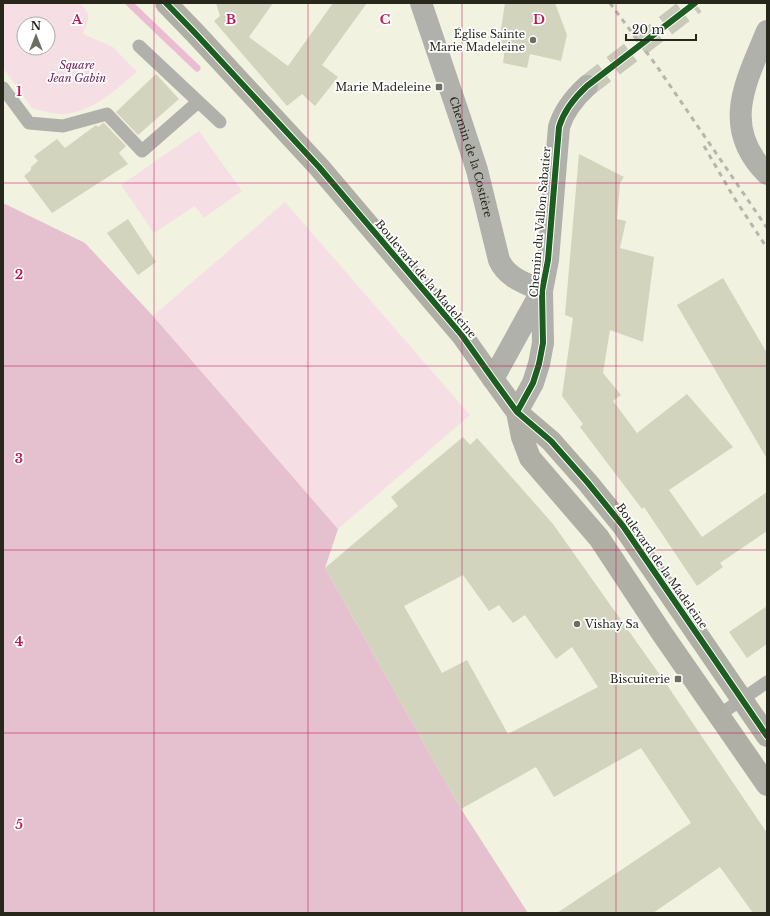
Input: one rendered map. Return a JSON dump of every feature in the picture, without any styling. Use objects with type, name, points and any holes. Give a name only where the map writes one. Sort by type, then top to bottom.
[{"type":"street","name":"Boulevard de la Madeleine","points":[[166,3],[319,167],[457,328],[518,412],[551,441],[588,483],[623,526],[767,736]]},
{"type":"street","name":"Chemin de la Costière","points":[[421,3],[474,163],[502,268],[512,278],[542,291]]},
{"type":"street","points":[[767,31],[743,92],[740,113],[746,146],[767,174]]},
{"type":"street","name":"Chemin du Vallon Sabatier","points":[[518,412],[533,383],[539,364],[543,343],[542,291],[548,260],[559,127],[563,115],[569,106],[587,86]]},
{"type":"street","name":"Chemin du Vallon Sabatier","points":[[493,379],[542,291]]},
{"type":"street","name":"Boulevard de la Madeleine","points":[[518,412],[522,437],[530,458],[598,538],[767,785]]},
{"type":"lane","points":[[139,46],[220,122]]},
{"type":"lane","points":[[3,88],[29,123],[63,126],[107,114],[142,151],[198,102]]},
{"type":"lane","points":[[719,715],[767,682]]},
{"type":"green space","name":"Square Jean Gabin","points":[[3,3],[80,3],[88,14],[87,24],[83,34],[113,47],[137,72],[113,92],[95,104],[76,112],[62,114],[32,108],[3,68]]},
{"type":"green space","points":[[199,131],[242,191],[204,218],[195,206],[154,233],[121,185]]},
{"type":"green space","points":[[285,202],[470,415],[338,529],[153,316]]},
{"type":"shaded area","points":[[3,203],[85,243],[153,316],[338,529],[325,568],[461,809],[528,913],[3,913]]},
{"type":"building","points":[[216,3],[273,3],[249,37],[288,66],[333,3],[367,3],[322,65],[338,77],[315,106],[302,94],[287,106],[214,21],[220,16]]},
{"type":"building","name":"Église Sainte Marie Madeleine","points":[[505,3],[555,3],[567,35],[561,61],[530,54],[527,68],[503,63],[505,47],[501,46],[501,29]]},
{"type":"building","points":[[156,74],[179,99],[138,135],[116,112]]},
{"type":"building","points":[[103,123],[126,146],[119,153],[128,164],[52,213],[24,176],[38,161],[34,156],[57,139],[65,148],[96,125],[98,127]]},
{"type":"building","points":[[579,154],[624,177],[620,183],[617,219],[626,221],[620,248],[654,257],[643,342],[610,330],[603,373],[621,395],[613,401],[637,433],[687,394],[733,447],[669,490],[702,537],[767,492],[767,531],[720,563],[723,567],[697,586],[644,507],[642,509],[580,427],[583,424],[562,396],[573,318],[565,315]]},
{"type":"building","points":[[128,219],[156,262],[138,275],[107,233]]},
{"type":"building","points":[[723,278],[767,353],[767,459],[677,305]]},
{"type":"building","name":"Vishay Sa","points":[[463,437],[470,445],[477,438],[553,524],[667,685],[767,833],[767,913],[753,913],[720,867],[653,913],[557,913],[691,823],[641,748],[554,797],[536,767],[461,809],[325,568],[398,506],[391,497]],"holes":[[[463,575],[489,611],[499,605],[513,623],[525,615],[556,659],[572,647],[598,687],[508,734],[467,660],[442,673],[404,606]]]},
{"type":"building","points":[[767,606],[767,644],[747,658],[729,632]]},
{"type":"waterway","points":[[129,3],[197,68]]},
{"type":"tunnel","points":[[587,86],[695,3]]},
{"type":"railway","points":[[610,3],[656,65],[767,228]]},
{"type":"railway","points":[[704,146],[733,196],[767,248]]},
{"type":"cycle path","points":[[166,3],[319,167],[461,334],[517,412],[551,441],[588,483],[623,526],[767,736]]},
{"type":"cycle path","points":[[517,412],[533,383],[539,364],[543,343],[542,291],[548,260],[559,127],[561,121],[570,105],[587,86],[695,3]]},
{"type":"place","name":"Église Sainte Marie Madeleine","points":[[533,40]]},
{"type":"place","name":"Marie Madeleine","points":[[439,87]]},
{"type":"place","name":"Vishay Sa","points":[[577,624]]},
{"type":"place","name":"Biscuiterie","points":[[678,679]]}]
